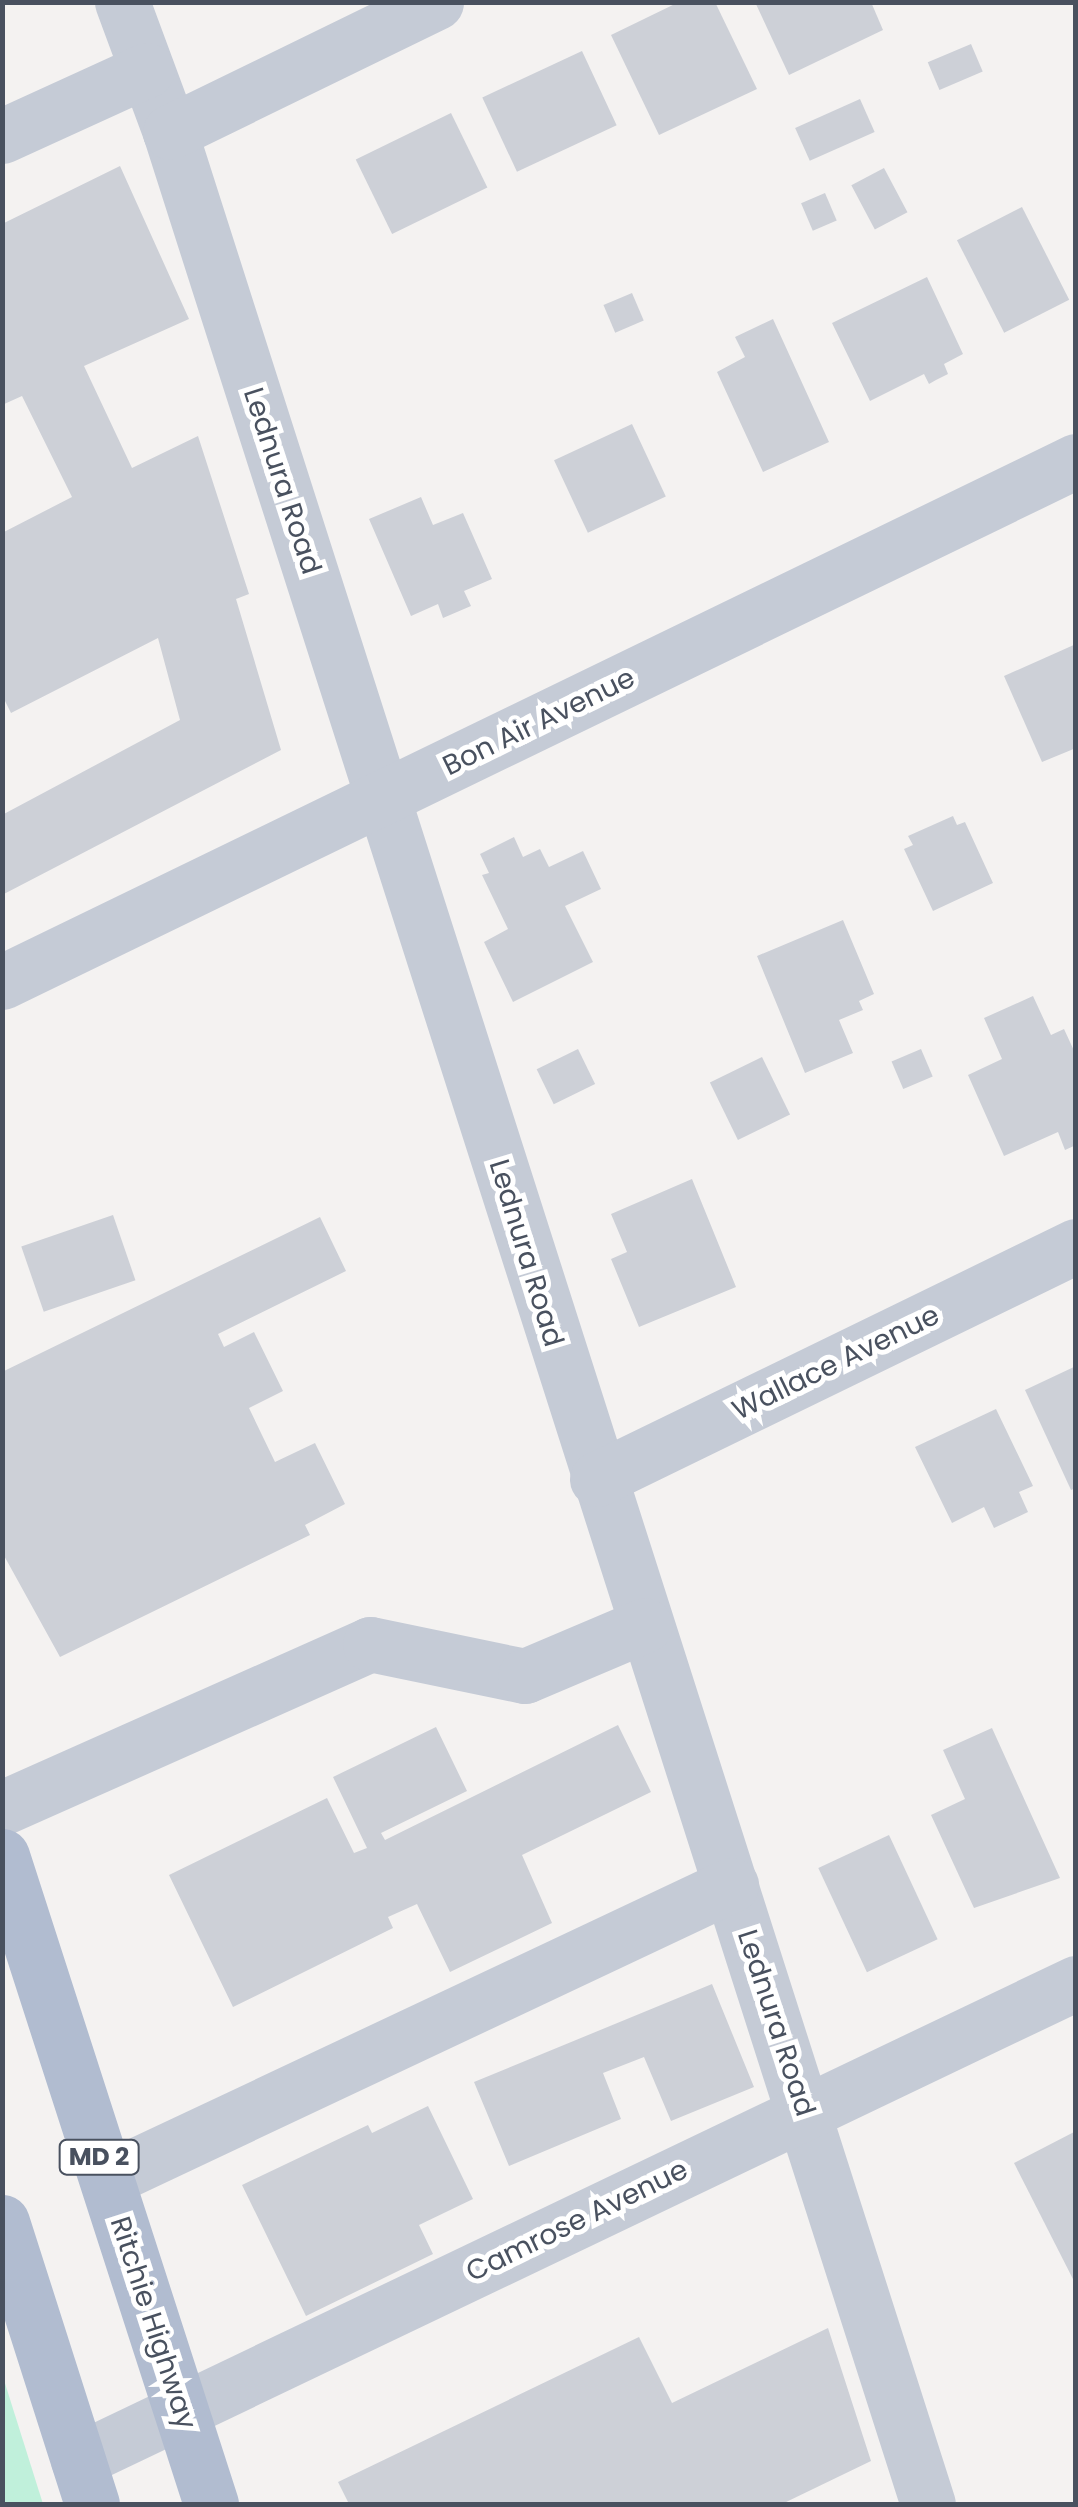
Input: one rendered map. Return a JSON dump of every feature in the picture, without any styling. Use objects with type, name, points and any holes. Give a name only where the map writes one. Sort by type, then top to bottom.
[{"type":"main road","name":"Ritchie Highway","points":[[2,1856],[211,2504]]},
{"type":"main road","points":[[2,2222],[85,2482]]},
{"type":"street","name":"Lednura Road","points":[[122,2],[170,132],[597,1479],[806,2112],[928,2504]]},
{"type":"street","points":[[170,132],[436,2]]},
{"type":"street","points":[[2,136],[147,70]]},
{"type":"street","name":"Bon Air Avenue","points":[[2,982],[1076,462]]},
{"type":"street","name":"Wallace Avenue","points":[[597,1479],[1076,1246]]},
{"type":"street","points":[[2,1808],[370,1644],[525,1676],[645,1625]]},
{"type":"street","points":[[107,2180],[731,1885]]},
{"type":"street","name":"Camrose Avenue","points":[[85,2482],[181,2410],[1076,1983]]},
{"type":"green space","points":[[3,2377],[43,2504],[3,2504]]},
{"type":"building","points":[[679,2],[715,2],[757,89],[659,135],[611,35]]},
{"type":"building","points":[[755,2],[871,2],[883,30],[789,75]]},
{"type":"building","points":[[971,44],[983,72],[939,90],[928,62]]},
{"type":"building","points":[[582,51],[617,125],[517,172],[482,97]]},
{"type":"building","points":[[860,99],[875,132],[810,161],[795,128]]},
{"type":"building","points":[[451,113],[487,188],[392,234],[356,159]]},
{"type":"building","points":[[120,166],[189,319],[84,366],[132,468],[198,436],[249,594],[236,599],[281,750],[2,895],[2,815],[180,720],[158,638],[11,713],[2,695],[2,533],[72,497],[22,396],[2,405],[2,224]]},
{"type":"building","points":[[884,168],[907,212],[875,230],[851,185]]},
{"type":"building","points":[[825,193],[837,221],[813,231],[801,203]]},
{"type":"building","points":[[1022,207],[1069,300],[1004,333],[957,240]]},
{"type":"building","points":[[927,277],[963,354],[944,364],[948,374],[929,384],[924,374],[870,401],[832,323]]},
{"type":"building","points":[[632,293],[644,321],[615,333],[603,305]]},
{"type":"building","points":[[773,319],[829,442],[763,472],[717,372],[745,357],[735,337]]},
{"type":"building","points":[[632,424],[666,497],[588,533],[554,460]]},
{"type":"building","points":[[421,497],[433,525],[463,513],[492,579],[464,591],[471,606],[443,618],[438,604],[411,616],[369,519]]},
{"type":"building","points":[[1076,644],[1076,748],[1042,762],[1004,676]]},
{"type":"building","points":[[953,816],[957,825],[965,822],[993,883],[933,911],[904,849],[913,845],[908,836]]},
{"type":"building","points":[[514,837],[523,857],[540,849],[549,867],[583,851],[601,889],[565,906],[593,962],[513,1002],[484,942],[508,929],[482,875],[489,873],[480,854]]},
{"type":"building","points":[[843,920],[874,994],[859,1001],[863,1010],[839,1020],[853,1053],[805,1073],[757,956]]},
{"type":"building","points":[[1033,996],[1051,1035],[1064,1029],[1076,1055],[1076,1145],[1065,1150],[1058,1132],[1004,1156],[968,1075],[1002,1059],[984,1018]]},
{"type":"building","points":[[578,1049],[595,1084],[554,1104],[537,1069]]},
{"type":"building","points":[[921,1049],[933,1077],[903,1089],[892,1062]]},
{"type":"building","points":[[762,1057],[790,1115],[738,1140],[710,1082]]},
{"type":"building","points":[[692,1179],[736,1287],[639,1327],[611,1259],[627,1252],[611,1214]]},
{"type":"building","points":[[113,1215],[135,1280],[44,1312],[21,1247]]},
{"type":"building","points":[[320,1217],[346,1271],[218,1334],[224,1347],[254,1332],[283,1391],[249,1408],[275,1462],[315,1443],[345,1504],[305,1525],[310,1535],[60,1657],[2,1552],[2,1372]]},
{"type":"building","points":[[1076,1366],[1076,1488],[1071,1490],[1025,1390]]},
{"type":"building","points":[[996,1409],[1033,1486],[1019,1492],[1028,1512],[994,1528],[984,1507],[952,1523],[915,1447]]},
{"type":"building","points":[[618,1725],[651,1792],[522,1855],[552,1923],[450,1972],[417,1904],[388,1917],[393,1928],[233,2007],[169,1875],[327,1798],[354,1853],[367,1848],[333,1777],[436,1727],[467,1791],[381,1833],[385,1840]]},
{"type":"building","points":[[992,1728],[1060,1878],[974,1908],[931,1815],[965,1799],[943,1750]]},
{"type":"building","points":[[889,1835],[938,1939],[867,1972],[818,1868]]},
{"type":"building","points":[[712,1984],[754,2087],[671,2121],[644,2057],[603,2073],[621,2119],[509,2166],[474,2082]]},
{"type":"building","points":[[428,2106],[473,2199],[419,2225],[433,2254],[306,2316],[242,2185],[368,2125],[372,2133]]},
{"type":"building","points":[[1076,2131],[1076,2285],[1014,2163]]},
{"type":"building","points":[[828,2328],[871,2461],[782,2504],[349,2504],[338,2482],[639,2337],[672,2403]]}]
